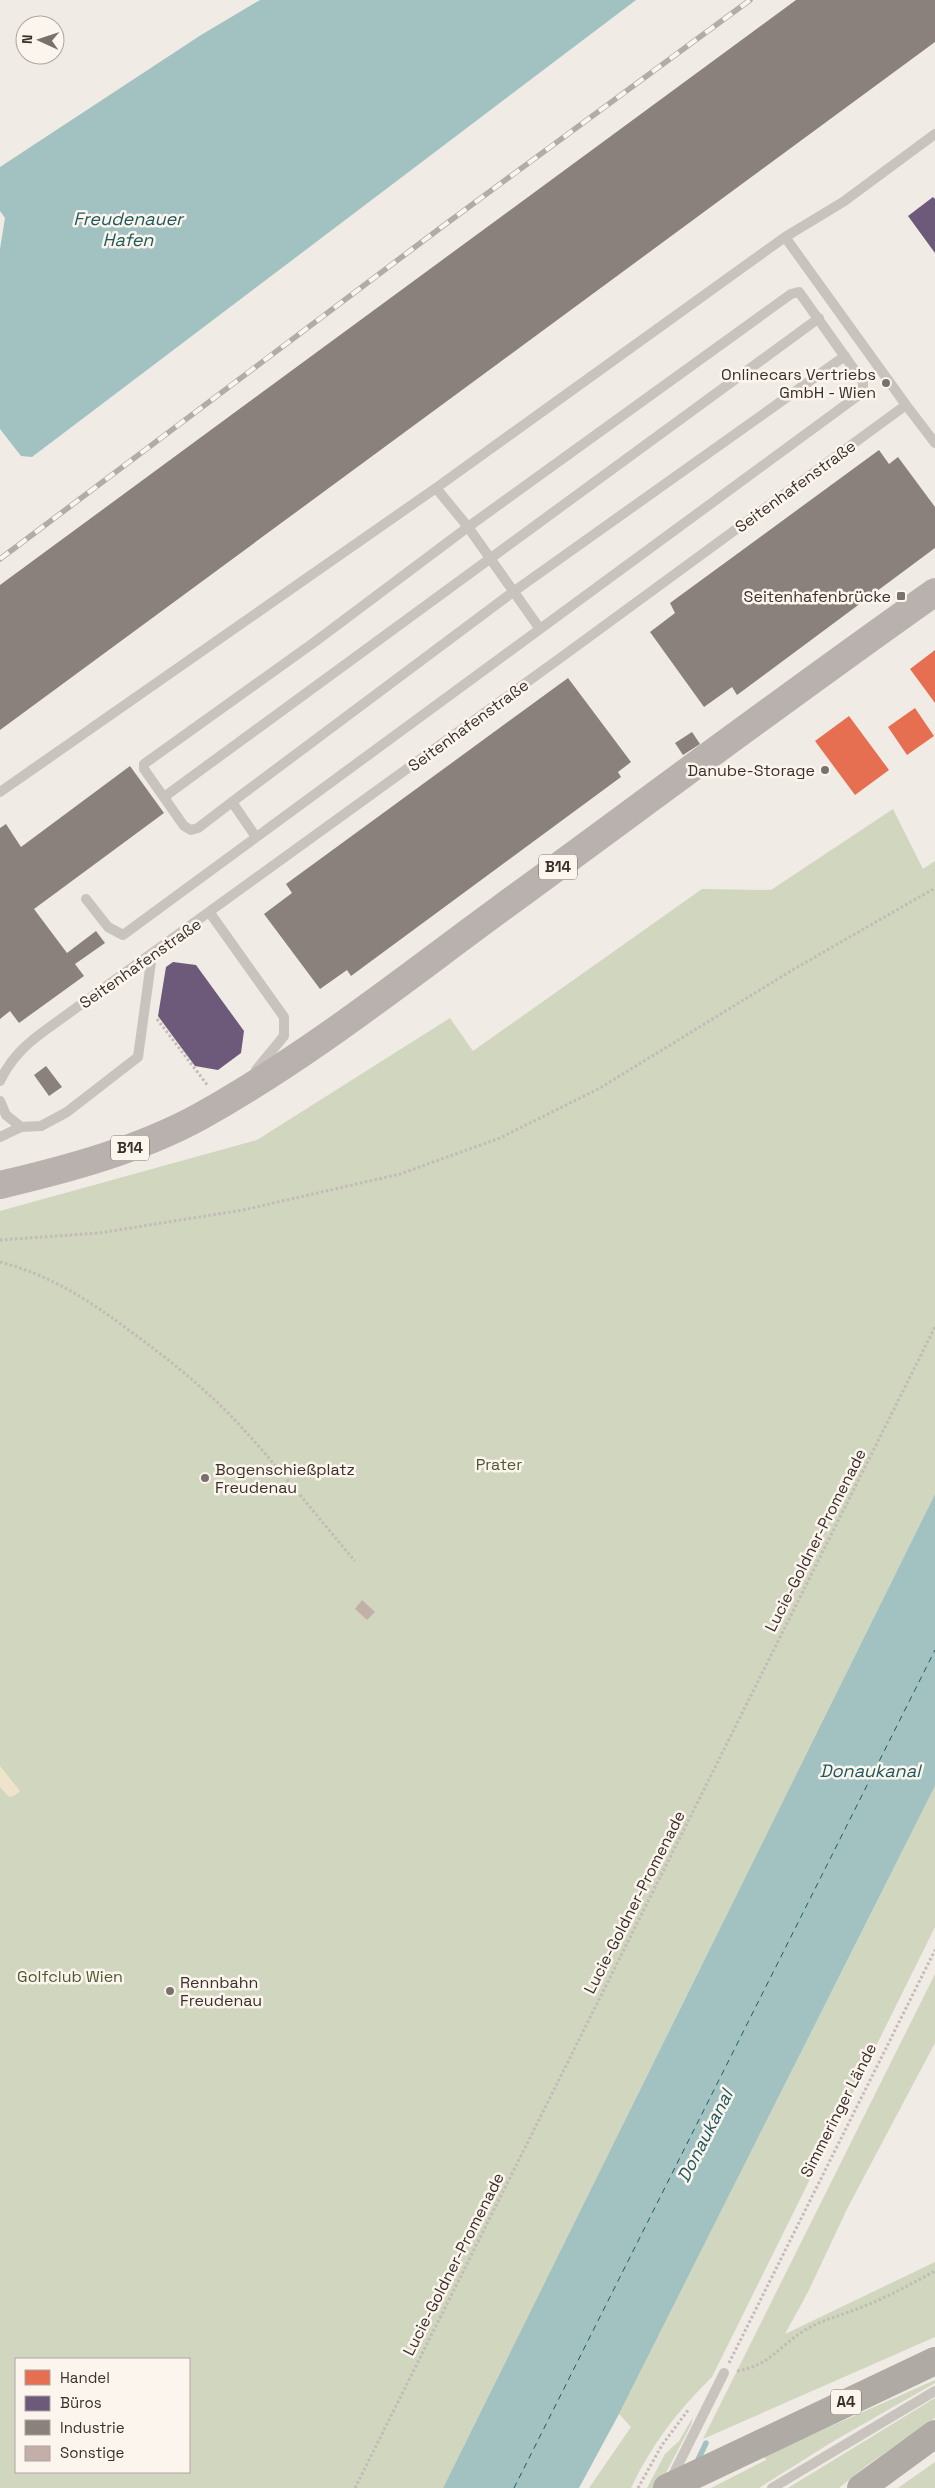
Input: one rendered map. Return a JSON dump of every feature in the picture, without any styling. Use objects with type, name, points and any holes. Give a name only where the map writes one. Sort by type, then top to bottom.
[{"type":"highway","name":"A4","points":[[667,2488],[758,2443],[935,2361]]},
{"type":"highway","points":[[861,2488],[935,2434]]},
{"type":"main road","name":"B14","points":[[0,1185],[64,1170],[132,1147],[200,1116],[312,1046],[935,592]]},
{"type":"lane","points":[[0,792],[436,488],[785,236],[843,202],[935,134]]},
{"type":"lane","points":[[785,236],[935,443]]},
{"type":"lane","points":[[86,899],[108,928],[123,935],[863,392],[863,382],[845,356],[818,318],[799,292],[792,294],[144,764],[144,769],[184,826],[191,830],[232,802],[513,592],[845,356]]},
{"type":"lane","points":[[164,797],[818,318]]},
{"type":"lane","name":"Seitenhafenstraße","points":[[0,1081],[9,1063],[24,1046],[210,913],[906,405]]},
{"type":"lane","points":[[436,488],[468,528],[540,629]]},
{"type":"lane","points":[[232,802],[256,837]]},
{"type":"lane","points":[[210,913],[284,1017],[284,1036],[260,1067],[246,1076]]},
{"type":"lane","points":[[0,1137],[21,1127],[41,1126],[67,1112],[138,1057],[152,955]]},
{"type":"lane","points":[[170,1130],[201,1105],[231,1086]]},
{"type":"lane","points":[[0,1100],[6,1115],[21,1127]]},
{"type":"lane","points":[[667,2488],[724,2373]]},
{"type":"lane","points":[[772,2488],[935,2391]]},
{"type":"path","points":[[0,1240],[99,1233],[243,1210],[400,1174],[500,1138],[600,1088],[794,968],[935,888]]},
{"type":"path","points":[[145,1003],[210,1089]]},
{"type":"path","points":[[0,1262],[25,1268],[63,1285],[100,1308],[178,1367],[234,1419],[355,1562]]},
{"type":"path","name":"Lucie-Goldner-Promenade","points":[[355,2488],[935,1327]]},
{"type":"path","name":"Simmeringer Lände","points":[[768,2284],[935,1950]]},
{"type":"path","points":[[724,2373],[748,2369],[772,2357],[805,2330],[837,2314],[860,2308],[894,2294],[935,2271]]},
{"type":"path","points":[[638,2488],[646,2470]]},
{"type":"green space","name":"Prater","points":[[893,809],[923,869],[935,861],[935,1494],[443,2488],[0,2488],[0,1211],[257,1140],[450,1018],[473,1051],[702,889],[771,890]]},
{"type":"green space","points":[[935,1786],[935,1927],[712,2377],[666,2429],[647,2457],[631,2488],[589,2488],[631,2427],[619,2414]]},
{"type":"green space","points":[[935,1974],[935,2043],[848,2207],[808,2292],[785,2334],[935,2262],[935,2337],[703,2439]]},
{"type":"green space","points":[[935,2380],[935,2383],[832,2442],[759,2488],[711,2488],[766,2460],[764,2456]]},
{"type":"green space","points":[[935,2398],[935,2418],[866,2466],[839,2488],[788,2488]]},
{"type":"green space","points":[[693,2417],[691,2425],[658,2488],[647,2488],[665,2454],[679,2441]]},
{"type":"green space","points":[[935,2462],[935,2488],[898,2488]]},
{"type":"sand","points":[[0,1766],[20,1791],[14,1796],[9,1797],[0,1787]]},
{"type":"water","name":"Freudenauer Hafen","points":[[260,0],[636,0],[32,457],[21,456],[0,429],[0,249],[5,218],[0,211],[0,167],[201,35]]},
{"type":"water","name":"Donaukanal","points":[[935,1494],[935,1786],[619,2414],[579,2488],[443,2488]]},
{"type":"building: Handel","points":[[935,650],[935,703],[910,669]]},
{"type":"building: Handel","points":[[915,708],[934,736],[907,755],[888,727]]},
{"type":"building: Handel","points":[[849,716],[889,770],[855,795],[815,741]]},
{"type":"building: Büros","points":[[933,197],[935,199],[935,253],[908,216]]},
{"type":"building: Büros","points":[[173,962],[196,965],[244,1031],[241,1053],[218,1070],[195,1066],[158,1016],[166,967]]},
{"type":"building: Industrie","points":[[796,0],[935,0],[935,42],[0,730],[0,585]]},
{"type":"building: Industrie","points":[[879,450],[889,464],[898,457],[935,507],[935,548],[737,695],[732,687],[704,707],[650,632],[675,613],[670,603]]},
{"type":"building: Industrie","points":[[568,678],[631,762],[618,772],[621,777],[351,976],[347,970],[320,989],[264,914],[292,893],[286,884]]},
{"type":"building: Industrie","points":[[692,732],[700,744],[683,755],[675,743]]},
{"type":"building: Industrie","points":[[130,766],[164,813],[34,909],[67,953],[96,931],[105,943],[75,964],[84,976],[19,1023],[10,1011],[0,1019],[0,828],[6,824],[21,847]]},
{"type":"building: Industrie","points":[[46,1066],[62,1087],[49,1096],[34,1075]]},
{"type":"building: Sonstige","points":[[362,1600],[375,1612],[367,1620],[355,1609]]},
{"type":"waterway","points":[[696,2464],[706,2443]]},
{"type":"ferry route","points":[[514,2488],[935,1650]]},
{"type":"railway","points":[[0,559],[443,226],[750,0]]},
{"type":"place","name":"Onlinecars Vertriebs GmbH - Wien","points":[[886,383]]},
{"type":"place","name":"Seitenhafenbrücke","points":[[901,596]]},
{"type":"place","name":"Danube-Storage","points":[[825,770]]},
{"type":"place","name":"Bogenschießplatz Freudenau","points":[[205,1478]]},
{"type":"place","name":"Rennbahn Freudenau","points":[[170,1991]]},
{"type":"park label","name":"Golfclub Wien","points":[[70,1976]]}]
